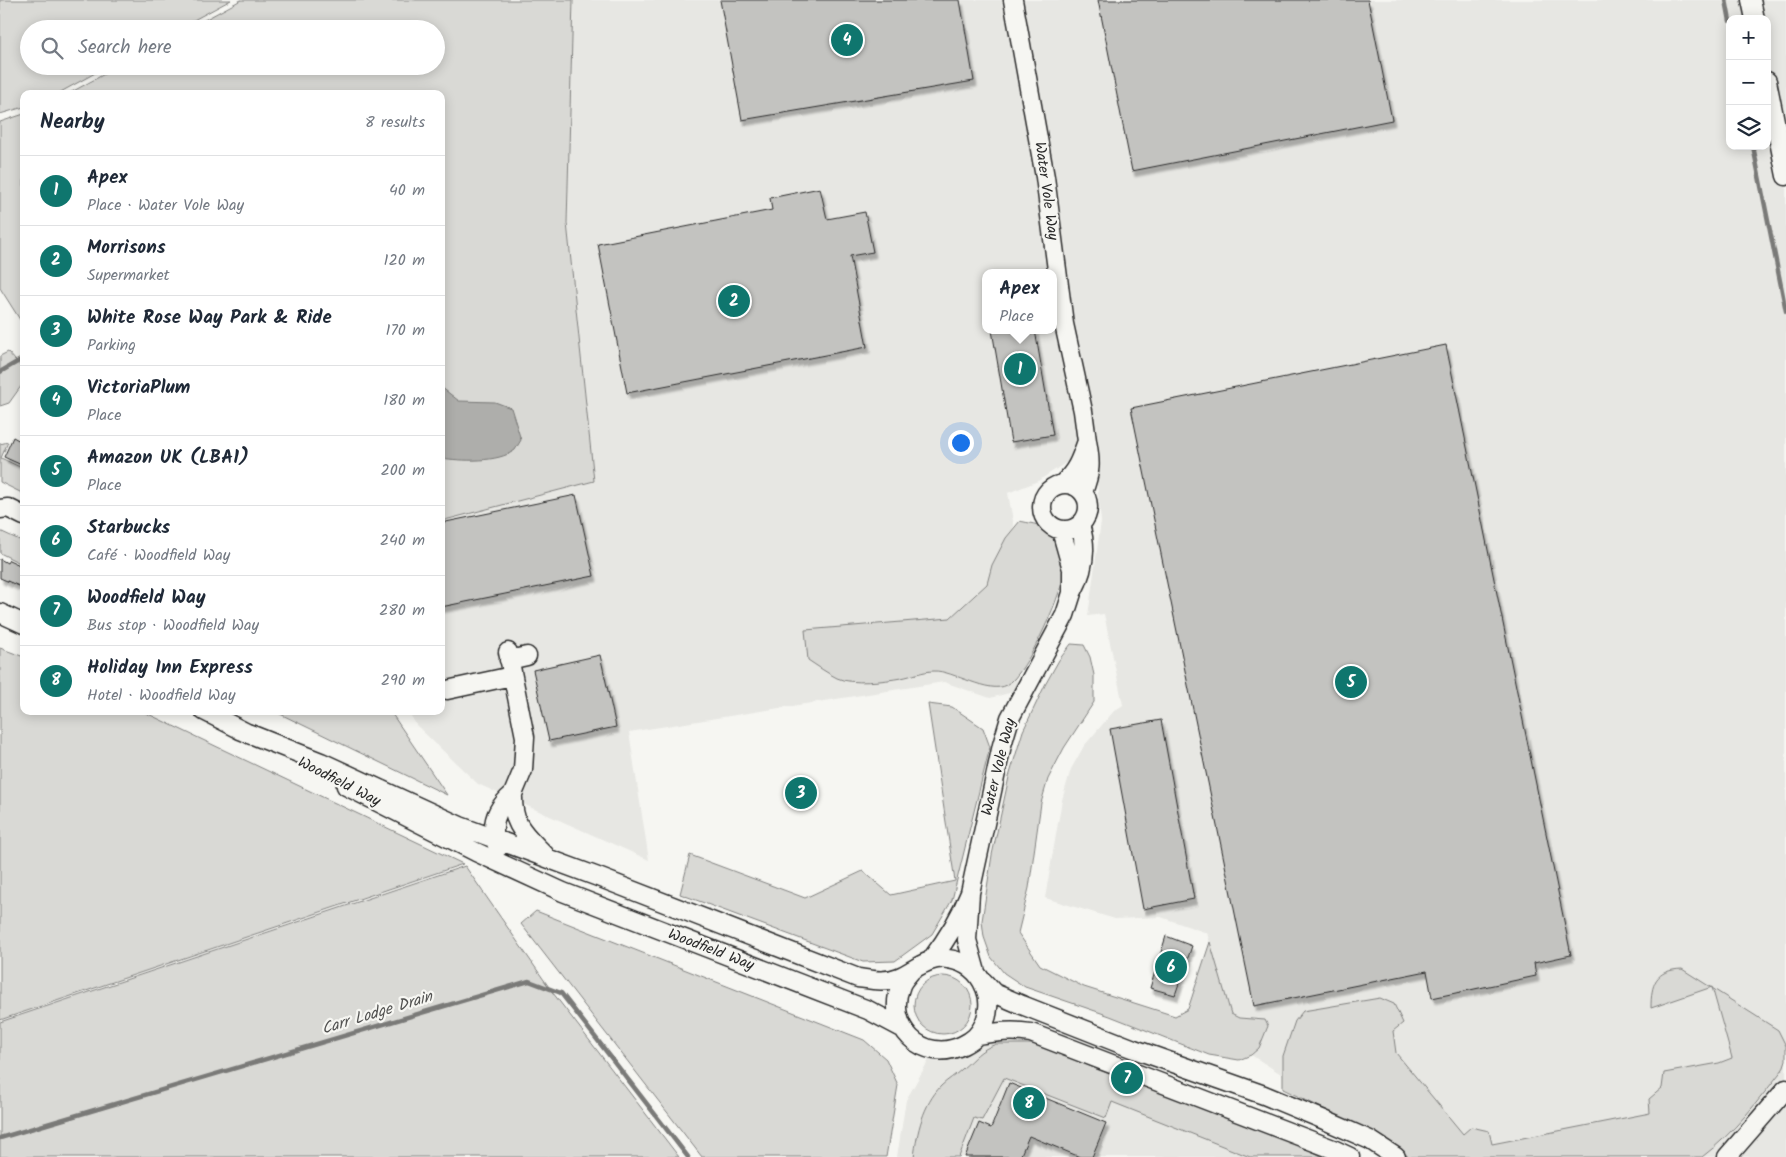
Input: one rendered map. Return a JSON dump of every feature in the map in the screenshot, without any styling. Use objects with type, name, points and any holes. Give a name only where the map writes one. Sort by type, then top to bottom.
[{"type":"street","name":"Water Vole Way","points":[[1013,0],[1046,177],[1064,324],[1083,411],[1090,468],[1089,478],[1083,492]]},
{"type":"street","points":[[1751,0],[1754,15]]},
{"type":"street","points":[[1771,101],[1786,176]]},
{"type":"street","name":"Water Vole Way","points":[[1063,483],[1073,474],[1080,463],[1087,441]]},
{"type":"street","points":[[1063,483],[1072,484],[1083,492],[1088,506],[1080,525],[1068,530],[1053,527],[1046,521],[1041,507],[1042,499],[1046,492],[1063,483]]},
{"type":"street","points":[[0,508],[8,508],[20,514]]},
{"type":"street","name":"Water Vole Way","points":[[979,976],[967,940],[970,893],[1002,745],[1010,718],[1065,615],[1072,593],[1080,578],[1084,566],[1085,548],[1084,534],[1080,525]]},
{"type":"street","name":"Water Vole Way","points":[[1061,530],[1072,569],[1072,593]]},
{"type":"street","points":[[0,613],[20,622]]},
{"type":"street","points":[[448,690],[527,656]]},
{"type":"street","name":"Woodfield Way","points":[[510,662],[526,747],[523,770],[513,794],[512,806],[515,820],[520,829],[548,858]]},
{"type":"street","name":"Woodfield Way","points":[[212,715],[317,772],[476,852],[563,892],[868,1010],[902,1028]]},
{"type":"street","name":"Woodfield Way","points":[[240,730],[321,762],[460,826],[548,858],[858,978],[879,981],[898,978],[912,970]]},
{"type":"street","name":"Woodfield Way","points":[[513,794],[496,813],[493,827],[494,839],[505,859],[520,872]]},
{"type":"street","name":"Water Vole Way","points":[[931,960],[950,935],[970,893]]},
{"type":"street","points":[[979,976],[988,998],[987,1017],[981,1031],[972,1041],[952,1050],[934,1050],[914,1042],[902,1028],[897,1014],[896,1002],[901,984],[912,970],[931,960],[948,959],[964,964],[979,976],[994,993],[1134,1049],[1264,1095],[1322,1118],[1370,1140],[1396,1157]]},
{"type":"street","points":[[977,1035],[1013,1030],[1032,1033],[1350,1157]]},
{"type":"street","points":[[1727,1157],[1786,1089]]},
{"type":"shaded area","points":[[0,0],[231,0],[194,20],[20,20],[20,75],[92,75],[64,90],[20,90],[20,108],[0,114]]},
{"type":"shaded area","points":[[241,0],[573,0],[567,223],[594,481],[445,520],[445,90],[75,90],[103,75],[445,75],[445,20],[204,20]]},
{"type":"shaded area","points":[[573,0],[1786,0],[1786,1157],[1414,1157],[1251,1055],[1259,1048],[1268,1026],[1265,1020],[1239,1018],[1231,1014],[1207,933],[1161,917],[1115,919],[1045,898],[1062,800],[1071,769],[1084,746],[1114,711],[1123,705],[1104,614],[1088,616],[1101,521],[1093,445],[1038,481],[1008,493],[1013,521],[1017,691],[990,698],[944,682],[629,732],[649,860],[478,784],[417,726],[410,715],[445,715],[445,520],[594,481],[567,223]]},
{"type":"shaded area","points":[[20,115],[20,320],[0,288],[0,122]]},
{"type":"shaded area","points":[[8,352],[20,366],[20,388],[9,403],[0,406],[0,356]]},
{"type":"shaded area","points":[[445,390],[459,401],[495,402],[511,408],[521,440],[515,450],[489,459],[445,458]]},
{"type":"shaded area","points":[[8,442],[1,458],[20,467],[20,492],[0,482],[0,444]]},
{"type":"shaded area","points":[[1020,521],[1045,528],[1061,550],[1065,564],[1059,591],[1044,629],[1024,665],[1015,678],[1007,685],[991,687],[934,671],[869,682],[843,680],[808,660],[805,630],[950,618],[987,584],[992,565],[1006,538]]},
{"type":"shaded area","points":[[0,531],[20,540],[20,563],[0,553]]},
{"type":"shaded area","points":[[1071,644],[1084,645],[1090,657],[1094,675],[1094,702],[1064,748],[1048,779],[1041,803],[1029,888],[1018,933],[1040,965],[1084,987],[1175,1016],[1188,1009],[1210,942],[1231,1014],[1239,1018],[1265,1020],[1268,1026],[1259,1048],[1251,1055],[1239,1060],[1209,1055],[1110,1016],[1025,987],[1004,973],[991,957],[984,937],[982,921],[992,855],[1009,777],[1023,731],[1045,685],[1059,660]]},
{"type":"shaded area","points":[[0,648],[20,656],[20,715],[150,715],[463,864],[0,1020]]},
{"type":"shaded area","points":[[928,704],[952,707],[983,728],[990,747],[952,900],[932,934],[895,961],[863,962],[680,894],[690,855],[805,898],[863,871],[891,895],[955,881]]},
{"type":"shaded area","points":[[282,715],[393,715],[447,795]]},
{"type":"shaded area","points":[[465,866],[553,993],[679,1157],[0,1157],[0,1022]]},
{"type":"shaded area","points":[[536,911],[864,1040],[886,1059],[898,1085],[886,1157],[702,1157],[521,924]]},
{"type":"shaded area","points":[[1682,969],[1711,987],[1651,1008],[1652,992],[1656,980],[1666,972]]},
{"type":"shaded area","points":[[943,976],[954,978],[967,989],[972,1005],[970,1016],[959,1029],[943,1034],[932,1032],[919,1021],[914,1005],[916,994],[927,981]]},
{"type":"shaded area","points":[[1712,988],[1778,1030],[1786,1046],[1786,1060],[1783,1069],[1745,1116],[1725,1138],[1702,1157],[1409,1157],[1379,1136],[1283,1089],[1283,1056],[1295,1021],[1303,1011],[1380,998],[1394,1004],[1403,1023],[1393,1031],[1396,1053],[1463,1134],[1471,1127],[1489,1131],[1492,1144],[1650,1113],[1649,1099],[1662,1088],[1664,1073],[1719,1063],[1732,1058]]},
{"type":"shaded area","points":[[1004,1036],[1034,1038],[1331,1157],[897,1157],[906,1100],[930,1058]]},
{"type":"shaded area","points":[[996,1044],[1041,1044],[1096,1069],[1294,1142],[1323,1157],[1250,1157],[1112,1102],[1106,1118],[1004,1078],[982,1120],[974,1118],[959,1157],[914,1157],[922,1119],[935,1093],[977,1055]]},
{"type":"building","points":[[720,0],[960,0],[974,81],[742,120]]},
{"type":"building","points":[[1098,0],[1368,0],[1392,120],[1132,171]]},
{"type":"building","points":[[820,188],[827,219],[865,212],[873,252],[850,256],[867,347],[627,393],[598,244],[772,210],[770,198]]},
{"type":"building","points":[[993,334],[1036,334],[1053,435],[1011,442]]},
{"type":"building","points":[[1446,345],[1571,955],[1534,963],[1536,976],[1432,998],[1427,971],[1254,1006],[1131,408]]},
{"type":"building","points":[[13,437],[20,441],[20,464],[4,457]]},
{"type":"building","points":[[576,495],[594,576],[445,606],[445,522]]},
{"type":"building","points":[[0,559],[7,563],[9,560],[20,565],[20,586],[0,578]]},
{"type":"building","points":[[600,655],[616,727],[549,741],[533,670]]},
{"type":"building","points":[[1161,720],[1194,899],[1143,909],[1110,729]]},
{"type":"building","points":[[1166,936],[1192,946],[1175,995],[1150,988]]},
{"type":"building","points":[[1009,1083],[1106,1123],[1092,1157],[1080,1157],[1029,1136],[1020,1157],[965,1157],[979,1123],[991,1128]]},
{"type":"waterway","points":[[1726,0],[1729,15]]},
{"type":"waterway","points":[[1754,150],[1786,311]]},
{"type":"waterway","points":[[0,372],[20,360]]},
{"type":"waterway","name":"Carr Lodge Drain","points":[[0,1138],[529,981],[561,993],[688,1157]]},
{"type":"place","name":"VictoriaPlum","points":[[847,40]]},
{"type":"place","name":"Morrisons","points":[[734,301]]},
{"type":"place","name":"Apex","points":[[1020,369]]},
{"type":"place","name":"Amazon UK (LBA1)","points":[[1351,682]]},
{"type":"place","name":"White Rose Way Park & Ride","points":[[801,793]]},
{"type":"place","name":"Starbucks","points":[[1171,967]]},
{"type":"place","name":"Woodfield Way","points":[[1127,1078]]},
{"type":"place","name":"Holiday Inn Express","points":[[1029,1103]]}]
